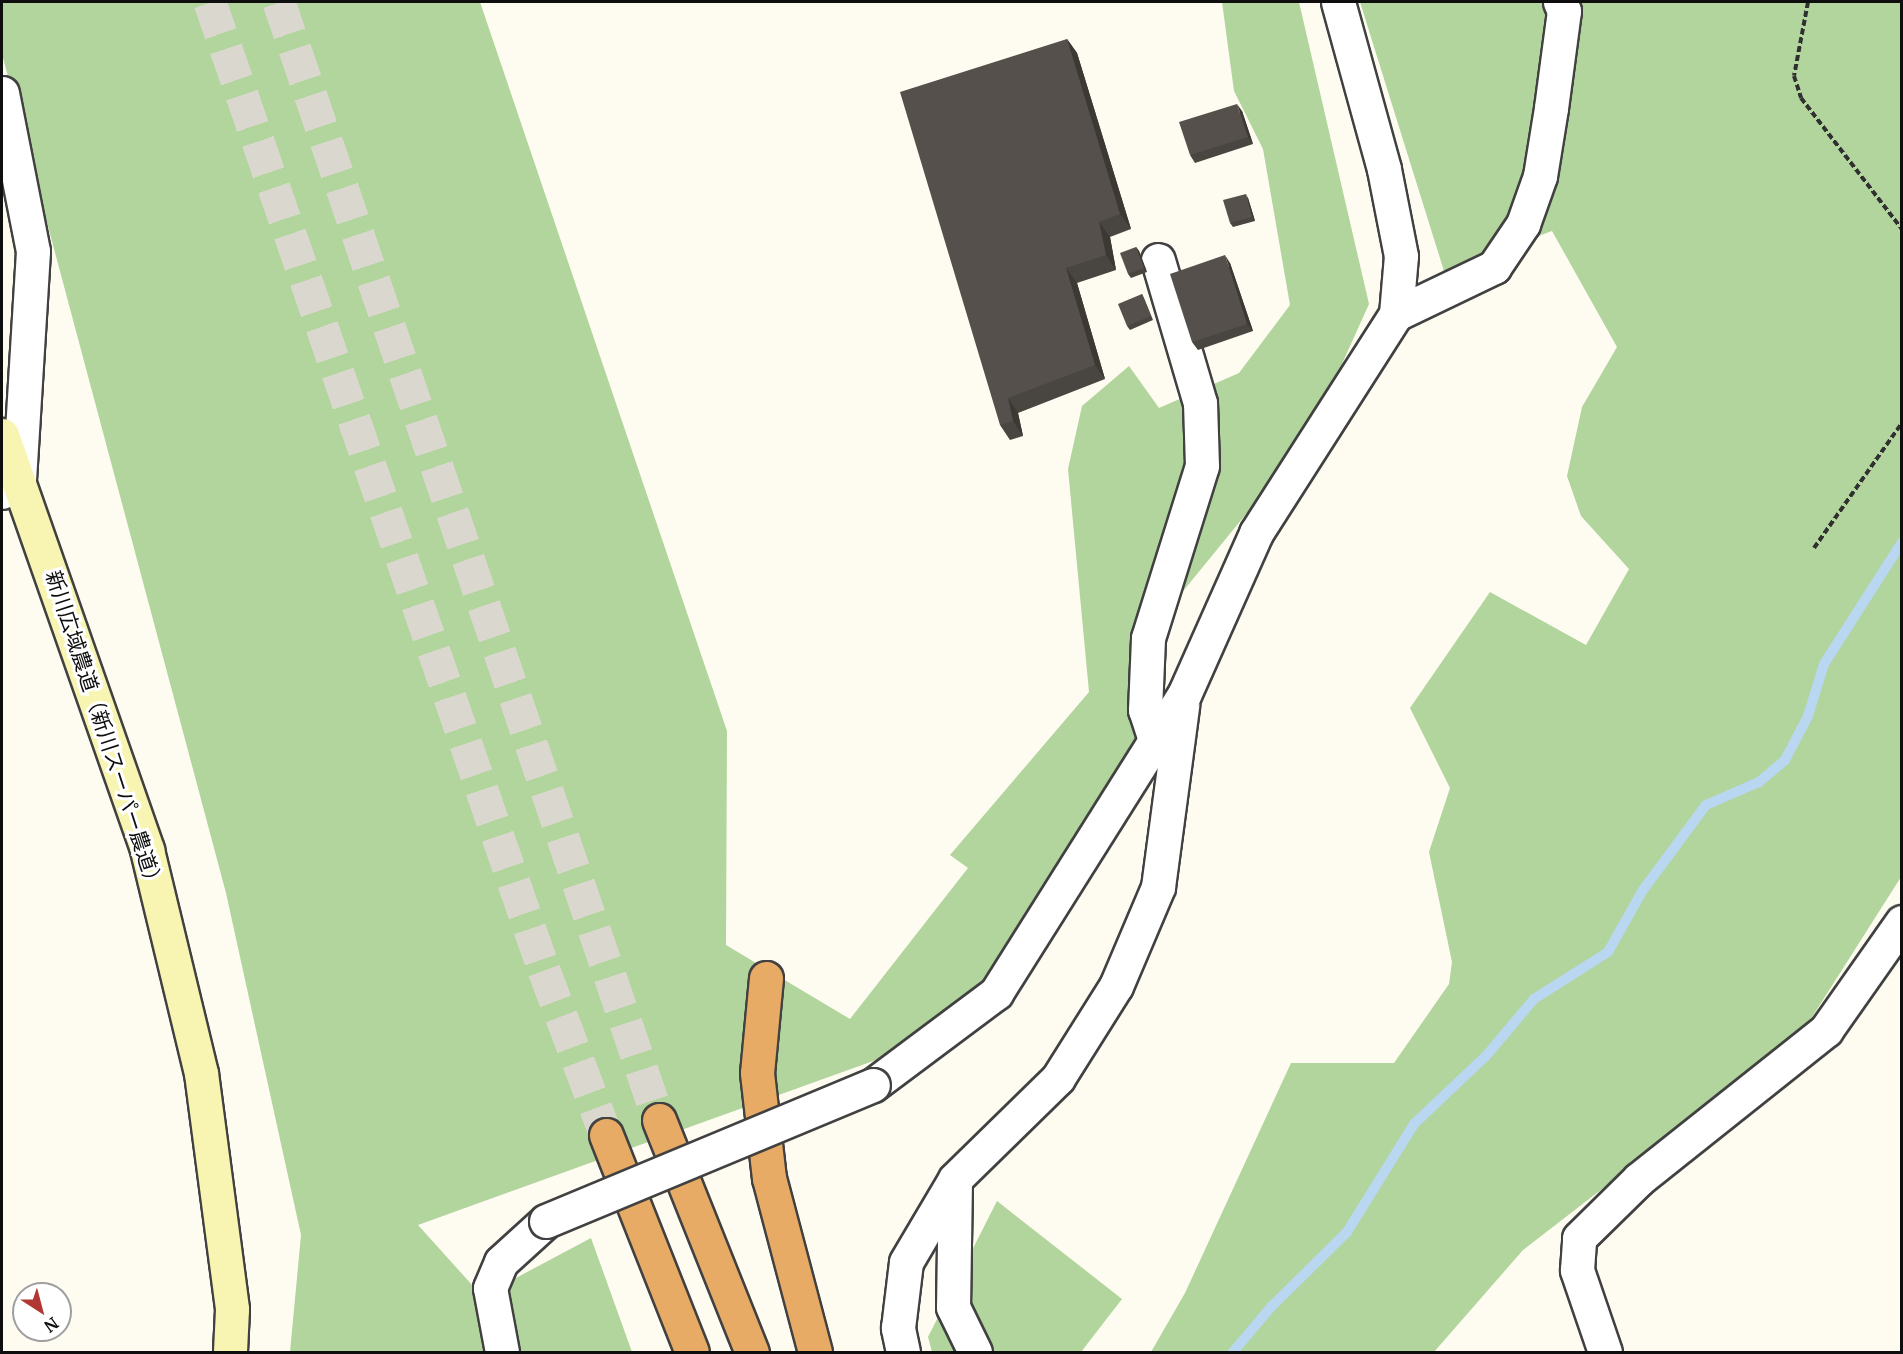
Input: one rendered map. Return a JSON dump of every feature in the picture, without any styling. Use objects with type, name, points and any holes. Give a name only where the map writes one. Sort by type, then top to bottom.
[{"type":"highway","points":[[766,978],[757,1073],[769,1178],[815,1353]]},
{"type":"highway","points":[[659,1120],[752,1353]]},
{"type":"highway","points":[[606,1135],[692,1353]]},
{"type":"street","points":[[502,1353],[490,1288],[501,1262],[546,1221],[873,1085],[996,993],[1184,695],[1256,533],[1396,314],[1401,256],[1384,169],[1338,2]]},
{"type":"street","points":[[1396,314],[1494,267],[1523,224],[1540,176],[1564,11],[1560,2]]},
{"type":"street","points":[[2,93],[33,250],[10,485]]},
{"type":"street","points":[[1155,740],[1145,710],[1148,638],[1202,466],[1200,403],[1158,260]]},
{"type":"street","name":"新川広域農道（新川スーパー農道）","points":[[2,435],[10,485],[147,850],[201,1073],[232,1309],[231,1353]]},
{"type":"street","points":[[903,1353],[898,1328],[906,1262],[955,1179],[1058,1078],[1116,986],[1158,887],[1184,695]]},
{"type":"street","points":[[1605,1353],[1577,1270],[1579,1238],[1639,1179],[1826,1030],[1902,922]]},
{"type":"street","points":[[955,1179],[952,1307],[975,1353]]},
{"type":"path","points":[[1808,2],[1794,76],[1801,98],[1902,229]]},
{"type":"path","points":[[1814,548],[1902,423]]},
{"type":"green space","points":[[2,2],[480,2],[727,731],[726,945],[850,1019],[968,868],[950,855],[1089,692],[1068,469],[1082,406],[1129,366],[1159,408],[1239,373],[1290,305],[1263,149],[1234,91],[1222,2],[1299,2],[1369,304],[1309,437],[1175,601],[1132,683],[1143,776],[987,1020],[418,1225],[482,1296],[591,1238],[632,1352],[290,1352],[301,1235],[226,893],[2,54]]},
{"type":"green space","points":[[1360,2],[1901,2],[1901,877],[1800,1036],[1523,1250],[1434,1352],[1151,1352],[1185,1293],[1291,1063],[1394,1063],[1449,984],[1452,962],[1429,852],[1450,788],[1410,708],[1490,592],[1586,645],[1629,569],[1581,516],[1567,476],[1582,407],[1617,347],[1552,231],[1444,271]]},
{"type":"green space","points":[[997,1201],[1122,1299],[1081,1352],[932,1352],[928,1337]]},
{"type":"building","points":[[1067,39],[1120,214],[1099,222],[1106,255],[1066,268],[1095,365],[1008,398],[1013,421],[1000,425],[900,92]]},
{"type":"building","points":[[1237,104],[1248,137],[1190,155],[1179,122]]},
{"type":"building","points":[[1246,194],[1252,217],[1230,223],[1223,200]]},
{"type":"building","points":[[1136,247],[1144,268],[1128,274],[1120,253]]},
{"type":"building","points":[[1225,255],[1247,324],[1192,342],[1170,274]]},
{"type":"building","points":[[1142,294],[1151,316],[1127,326],[1118,304]]},
{"type":"waterway","points":[[1233,1352],[1271,1307],[1347,1232],[1414,1124],[1486,1056],[1534,999],[1608,952],[1643,890],[1706,805],[1759,782],[1785,760],[1808,716],[1824,664],[1902,542]]},
{"type":"tunnel","points":[[210,2],[544,970],[606,1135]]},
{"type":"tunnel","points":[[279,2],[659,1120]]}]
